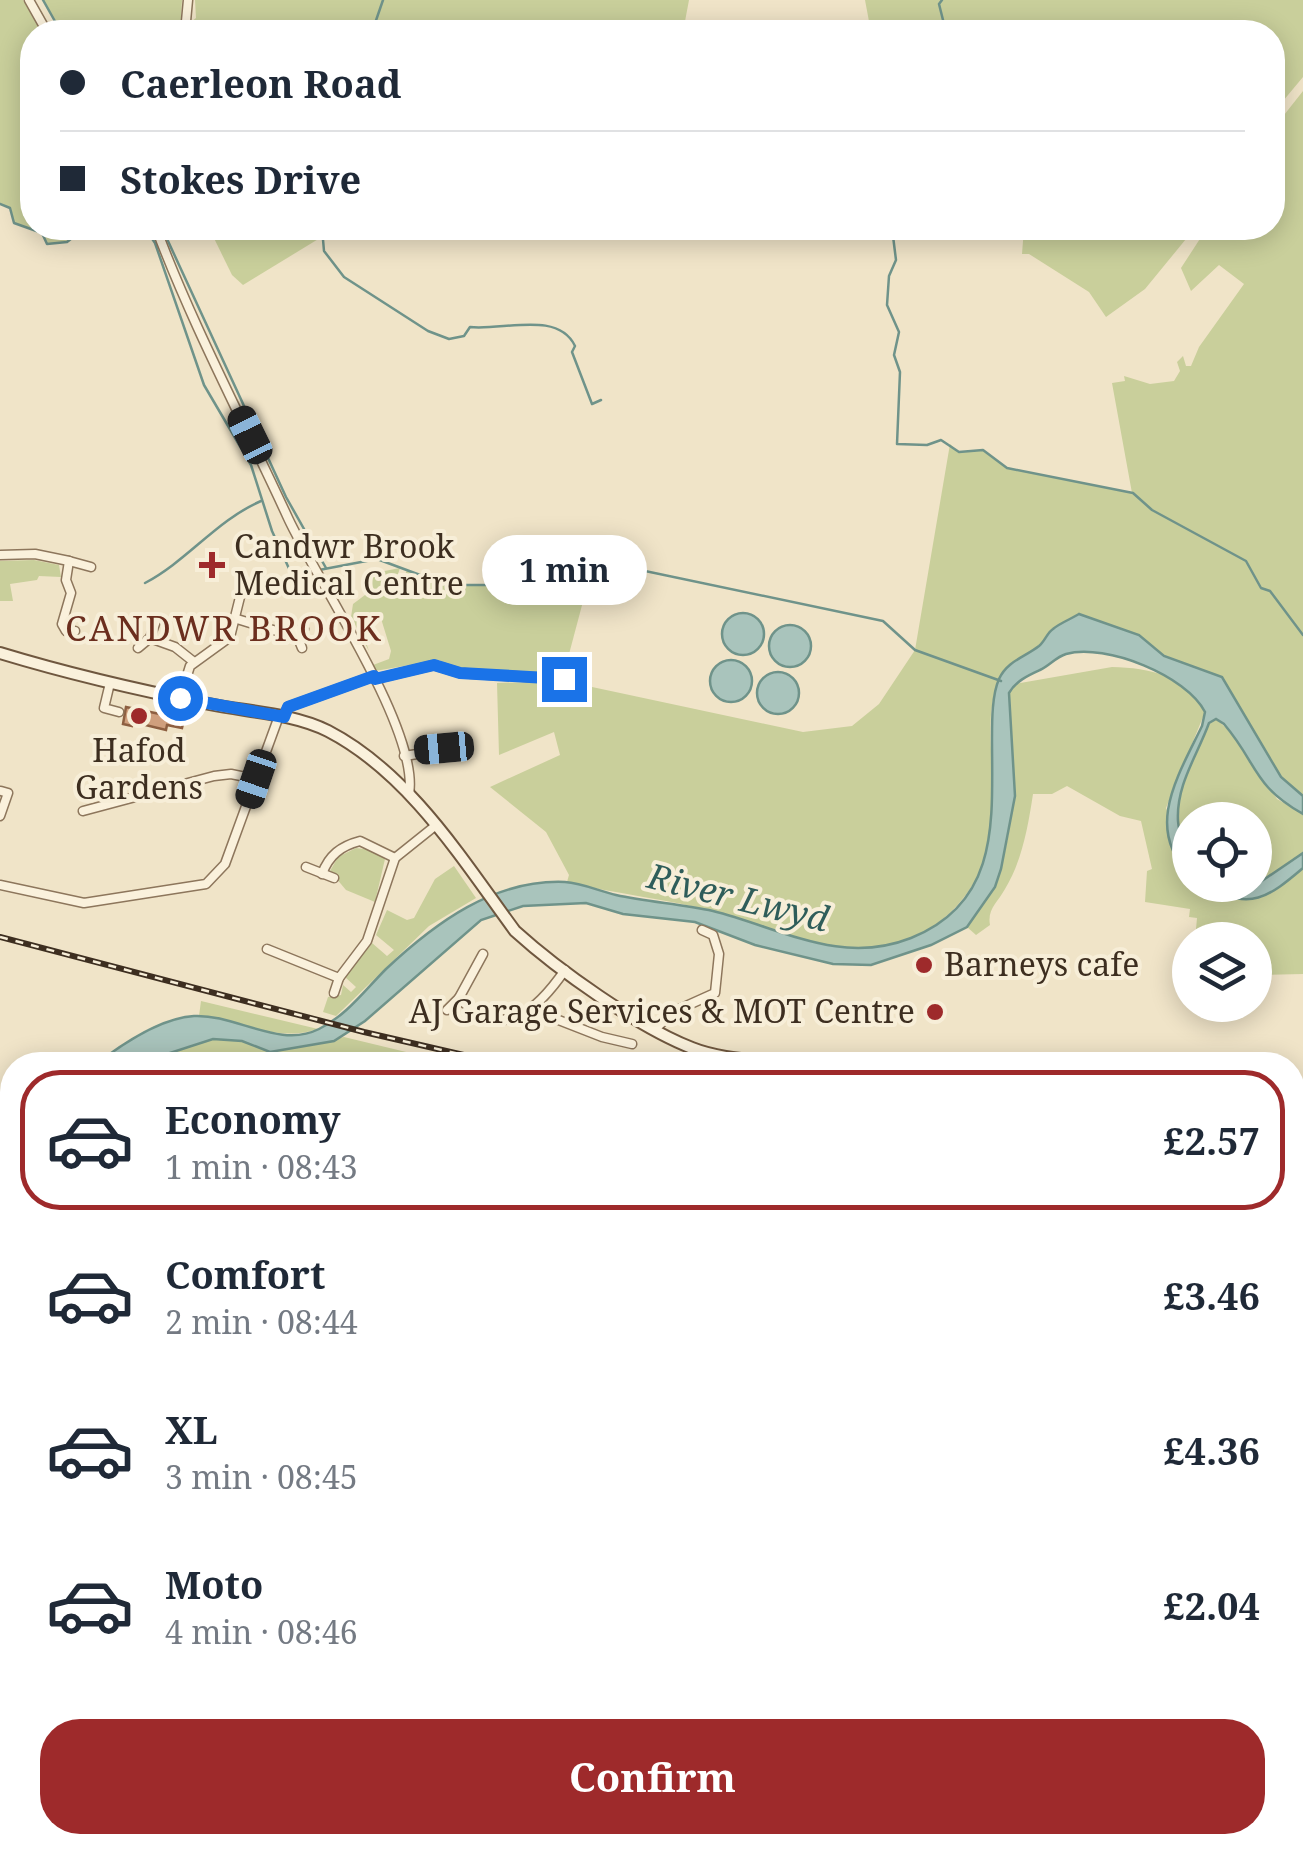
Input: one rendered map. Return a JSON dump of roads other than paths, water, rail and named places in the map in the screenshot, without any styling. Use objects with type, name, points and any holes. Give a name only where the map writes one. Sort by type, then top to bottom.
[{"type":"main road","points":[[0,654],[110,683],[324,729],[409,794],[533,947],[656,1028],[692,1048],[716,1052]]},
{"type":"street","points":[[161,240],[224,383],[375,678],[404,756],[411,783],[409,794]]},
{"type":"street","points":[[0,555],[35,554],[91,566]]},
{"type":"street","points":[[68,561],[66,580],[71,594],[62,624],[66,631],[75,631]]},
{"type":"street","points":[[180,698],[194,662],[226,642],[242,589]]},
{"type":"street","points":[[71,594],[85,590]]},
{"type":"street","points":[[236,619],[266,630],[300,631],[302,648]]},
{"type":"street","points":[[138,648],[150,638],[156,622]]},
{"type":"street","points":[[150,638],[175,647],[194,662]]},
{"type":"street","points":[[0,886],[84,903],[206,884],[225,864],[288,707],[375,678],[434,665],[460,673],[564,679]]},
{"type":"street","points":[[110,683],[104,708],[119,712]]},
{"type":"street","points":[[404,756],[464,747]]},
{"type":"street","points":[[83,810],[214,776],[231,774],[256,779]]},
{"type":"street","points":[[0,816],[8,793],[1,791]]},
{"type":"street","points":[[334,993],[339,978],[367,942],[395,858],[436,826]]},
{"type":"street","points":[[322,874],[328,860],[339,850],[360,840],[395,858]]},
{"type":"street","points":[[306,867],[334,878]]},
{"type":"street","points":[[656,1028],[674,1010],[715,993],[719,954],[713,935],[702,930]]},
{"type":"street","points":[[290,959],[296,946]]},
{"type":"street","points":[[267,949],[339,978]]},
{"type":"street","points":[[446,1010],[459,998],[471,961],[483,954]]},
{"type":"street","points":[[459,998],[472,1011],[500,1019],[533,1010],[566,970]]},
{"type":"street","points":[[533,1010],[578,1029],[625,1039]]},
{"type":"water","points":[[743,613],[758,619],[764,634],[758,649],[743,655],[728,649],[722,634],[728,619]]},
{"type":"water","points":[[1079,614],[1139,635],[1164,656],[1222,677],[1281,777],[1303,796],[1303,814],[1274,793],[1235,738],[1216,719],[1209,723],[1179,802],[1172,802],[1172,847],[1167,820],[1170,801],[1205,712],[1181,686],[1144,665],[1102,653],[1066,654],[1022,679],[1009,693],[1015,796],[1001,869],[995,887],[967,927],[931,945],[871,965],[833,964],[755,945],[695,922],[623,914],[586,903],[523,906],[481,920],[365,1021],[334,1041],[270,1052],[242,1041],[213,1039],[173,1052],[113,1052],[142,1033],[194,1016],[288,1035],[319,1029],[347,1010],[386,969],[445,920],[490,896],[539,883],[571,883],[713,911],[835,946],[885,946],[911,938],[940,922],[962,903],[976,880],[990,827],[995,692],[1002,673],[1039,646],[1051,631]]},
{"type":"water","points":[[790,625],[805,631],[811,646],[805,661],[790,667],[775,661],[769,646],[775,631]]},
{"type":"water","points":[[731,660],[746,666],[752,681],[746,696],[731,702],[716,696],[710,681],[716,666]]},
{"type":"water","points":[[778,672],[793,678],[799,693],[793,708],[778,714],[763,708],[757,693],[763,678]]},
{"type":"water","points":[[1303,853],[1303,868],[1272,891],[1272,874]]},
{"type":"waterway","points":[[43,0],[54,20]]},
{"type":"waterway","points":[[376,20],[383,0]]},
{"type":"waterway","points":[[942,0],[939,4],[943,20]]},
{"type":"waterway","name":"CANDWR BROOK","points":[[0,204],[10,208],[14,223],[20,225]]},
{"type":"waterway","name":"CANDWR BROOK","points":[[45,240],[47,244],[70,240]]},
{"type":"waterway","points":[[153,240],[204,385],[251,465],[272,531],[291,573],[311,571]]},
{"type":"waterway","points":[[168,240],[286,497],[326,568]]},
{"type":"waterway","points":[[323,240],[324,251],[344,277],[428,331],[449,339],[464,336],[470,327],[528,324],[556,328],[575,346],[572,352],[592,404],[601,400]]},
{"type":"waterway","points":[[894,240],[896,260],[889,276],[887,305],[899,332],[894,355],[900,372],[897,444],[927,445],[941,440],[959,452],[983,450],[1007,468],[1133,493],[1152,510],[1246,561],[1261,588],[1270,591],[1303,635]]},
{"type":"waterway","points":[[145,583],[230,519],[261,501]]},
{"type":"waterway","points":[[319,570],[377,559],[447,585],[503,585],[533,577],[541,551],[570,539],[588,559],[883,621],[915,650],[1001,681]]},
{"type":"railway","points":[[0,937],[451,1052]]},
{"type":"place","name":"Candwr Brook Medical Centre","points":[[212,565]]},
{"type":"place","name":"Hafod Gardens","points":[[139,716]]},
{"type":"place","name":"Barneys cafe","points":[[924,965]]},
{"type":"place","name":"AJ Garage Services & MOT Centre","points":[[935,1012]]},
{"type":"district","name":"CANDWR BROOK","points":[[224,629]]},
{"type":"water label","name":"River Lwyd","points":[[738,898]]}]
